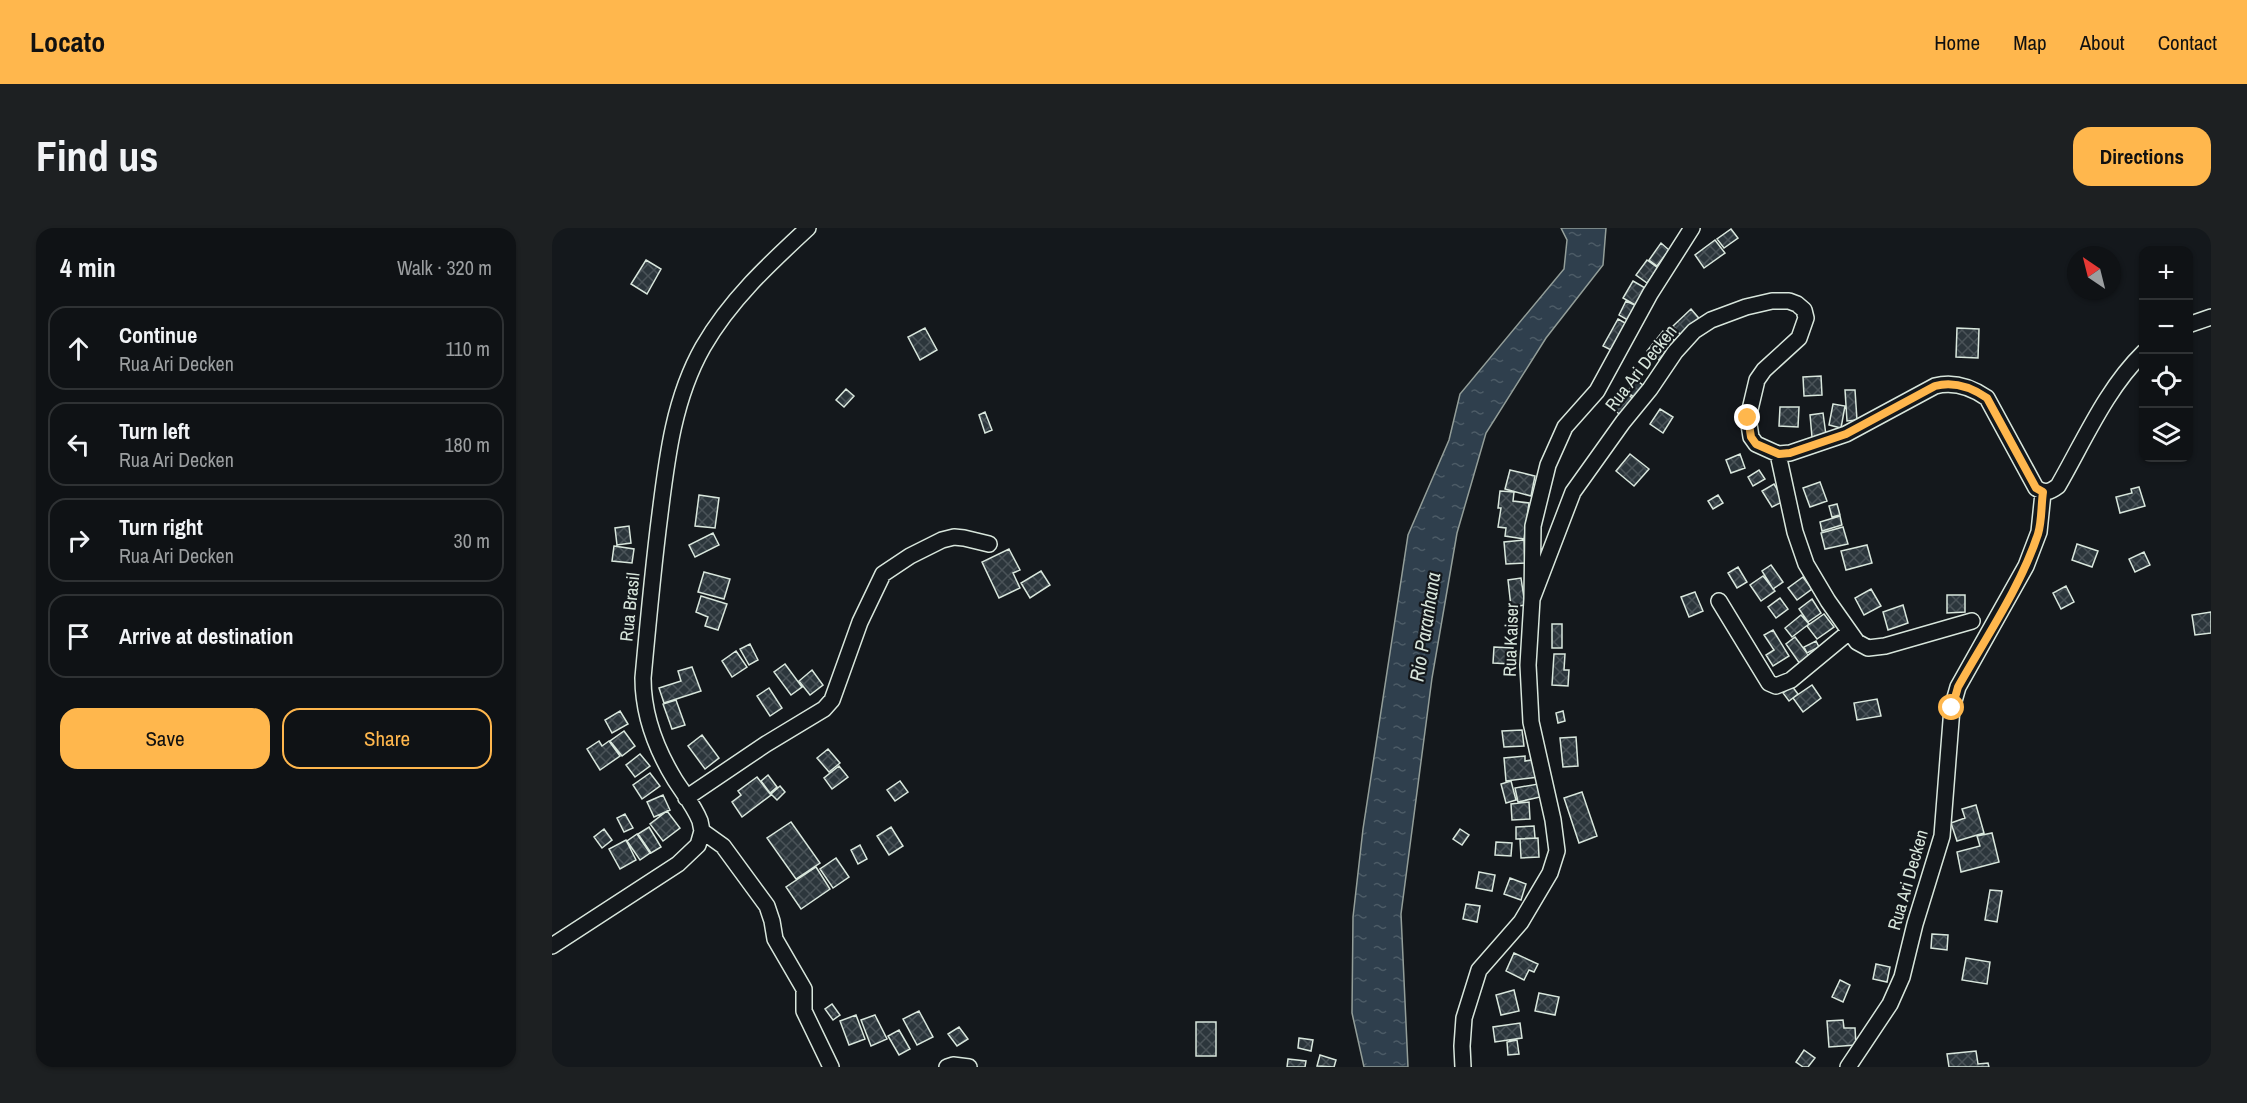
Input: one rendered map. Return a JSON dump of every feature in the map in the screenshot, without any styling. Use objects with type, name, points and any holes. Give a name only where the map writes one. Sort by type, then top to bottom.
[{"type":"street","name":"Rua Brasil","points":[[702,831],[697,812],[686,798],[659,751],[643,698],[644,666],[667,459],[686,383],[707,340],[746,287],[808,228]]},
{"type":"street","name":"Rua Kaiser","points":[[1463,1067],[1464,1018],[1479,970],[1521,922],[1550,873],[1557,850],[1553,820],[1530,722],[1528,665],[1533,526],[1548,465],[1565,427],[1597,391],[1650,294],[1692,228]]},
{"type":"street","name":"Rua Ari Decken","points":[[1532,599],[1573,492],[1623,422],[1650,389],[1675,351],[1694,331],[1711,320],[1746,307],[1789,300],[1804,310],[1806,318],[1804,328],[1799,338],[1764,370],[1757,380],[1748,418],[1751,437],[1756,444],[1779,454]]},
{"type":"street","points":[[2193,323],[2211,317]]},
{"type":"street","points":[[1972,621],[1885,646],[1868,648],[1857,642],[1828,601],[1806,564],[1795,532],[1779,454],[1799,450],[1846,434],[1935,386],[1946,383],[1974,388],[1987,398],[2036,488],[2043,492],[2051,492],[2058,486],[2109,395],[2142,354]]},
{"type":"street","name":"Rua Ari Decken","points":[[1848,1067],[1890,1004],[1902,977],[1915,924],[1942,837],[1952,708],[1958,687],[2026,566],[2039,532],[2043,492]]},
{"type":"street","points":[[686,798],[766,744],[824,709],[832,700],[860,622],[883,574],[910,556],[942,540],[954,537],[989,544]]},
{"type":"street","points":[[1719,601],[1769,683],[1776,686],[1791,680],[1850,632]]},
{"type":"street","points":[[552,946],[678,864],[698,845],[702,831],[723,846],[766,906],[772,921],[775,939],[804,989],[804,1011],[831,1067]]},
{"type":"street","points":[[947,1067],[953,1065],[969,1067]]},
{"type":"water","name":"Rio Paranhana","points":[[1561,228],[1606,228],[1603,265],[1546,338],[1486,433],[1457,533],[1432,678],[1401,914],[1408,1067],[1364,1067],[1352,1013],[1353,917],[1363,829],[1408,535],[1449,440],[1460,394],[1564,269],[1567,240]]},
{"type":"building","points":[[1731,229],[1738,238],[1724,248],[1717,239]]},
{"type":"building","points":[[1715,240],[1725,253],[1704,268],[1695,255]]},
{"type":"building","points":[[1661,243],[1669,250],[1657,266],[1649,260]]},
{"type":"building","points":[[646,260],[661,269],[647,294],[631,284]]},
{"type":"building","points":[[1647,260],[1658,268],[1647,283],[1636,275]]},
{"type":"building","points":[[1633,281],[1647,289],[1637,306],[1623,298]]},
{"type":"building","points":[[1626,301],[1639,307],[1631,322],[1619,315]]},
{"type":"building","points":[[1691,309],[1703,323],[1684,339],[1673,326]]},
{"type":"building","points":[[1618,319],[1627,324],[1613,351],[1603,346]]},
{"type":"building","points":[[925,328],[937,350],[920,360],[908,337]]},
{"type":"building","points":[[1957,328],[1979,329],[1978,358],[1956,357]]},
{"type":"building","points":[[1663,331],[1674,340],[1659,360],[1647,351]]},
{"type":"building","points":[[1821,376],[1822,395],[1804,396],[1803,377]]},
{"type":"building","points":[[1636,380],[1647,388],[1638,400],[1627,392]]},
{"type":"building","points":[[846,389],[854,396],[844,407],[836,400]]},
{"type":"building","points":[[1845,390],[1855,390],[1857,420],[1847,421]]},
{"type":"building","points":[[1626,393],[1636,401],[1623,417],[1613,409]]},
{"type":"building","points":[[1833,404],[1845,406],[1841,428],[1829,425]]},
{"type":"building","points":[[1780,407],[1799,407],[1798,427],[1779,426]]},
{"type":"building","points":[[1660,409],[1673,417],[1663,433],[1650,424]]},
{"type":"building","points":[[985,412],[992,430],[985,433],[979,415]]},
{"type":"building","points":[[1823,413],[1826,435],[1812,437],[1810,415]]},
{"type":"building","points":[[1630,454],[1649,469],[1634,486],[1616,471]]},
{"type":"building","points":[[1740,454],[1745,468],[1731,473],[1726,460]]},
{"type":"building","points":[[1510,470],[1535,476],[1531,496],[1505,489]]},
{"type":"building","points":[[1759,470],[1765,479],[1753,486],[1748,477]]},
{"type":"building","points":[[1820,482],[1827,501],[1810,507],[1803,488]]},
{"type":"building","points":[[1774,484],[1784,501],[1772,507],[1762,491]]},
{"type":"building","points":[[2139,487],[2145,506],[2120,513],[2116,497],[2132,493],[2131,489]]},
{"type":"building","points":[[1500,491],[1514,492],[1513,501],[1529,503],[1524,539],[1505,536],[1506,528],[1498,527],[1501,508],[1498,508]]},
{"type":"building","points":[[699,495],[719,498],[715,528],[695,526]]},
{"type":"building","points":[[1718,495],[1723,503],[1713,509],[1708,501]]},
{"type":"building","points":[[1837,504],[1840,515],[1832,517],[1829,506]]},
{"type":"building","points":[[1840,516],[1842,525],[1822,531],[1820,522]]},
{"type":"building","points":[[629,526],[631,543],[617,545],[615,528]]},
{"type":"building","points":[[1843,527],[1848,544],[1825,549],[1821,533]]},
{"type":"building","points":[[713,533],[719,545],[695,557],[689,545]]},
{"type":"building","points":[[1524,540],[1525,563],[1506,564],[1504,542]]},
{"type":"building","points":[[2077,544],[2098,551],[2092,567],[2072,560]]},
{"type":"building","points":[[1867,545],[1872,563],[1846,570],[1841,551]]},
{"type":"building","points":[[614,546],[634,549],[632,563],[612,561]]},
{"type":"building","points":[[1009,549],[1020,570],[1013,573],[1020,588],[999,598],[982,562]]},
{"type":"building","points":[[2144,552],[2150,565],[2135,572],[2129,559]]},
{"type":"building","points":[[1771,565],[1783,582],[1773,589],[1762,571]]},
{"type":"building","points":[[1738,567],[1747,582],[1737,588],[1728,573]]},
{"type":"building","points":[[1041,571],[1050,585],[1030,598],[1021,583]]},
{"type":"building","points":[[704,572],[730,579],[724,599],[698,592]]},
{"type":"building","points":[[1763,576],[1775,591],[1761,601],[1750,585]]},
{"type":"building","points":[[1803,577],[1812,589],[1797,600],[1788,588]]},
{"type":"building","points":[[1521,578],[1525,605],[1511,607],[1508,580]]},
{"type":"building","points":[[2066,586],[2074,602],[2061,609],[2053,593]]},
{"type":"building","points":[[1871,589],[1881,606],[1864,615],[1855,598]]},
{"type":"building","points":[[1695,592],[1703,611],[1689,617],[1681,597]]},
{"type":"building","points":[[1947,595],[1965,595],[1965,612],[1947,613]]},
{"type":"building","points":[[701,596],[727,604],[718,630],[705,626],[708,617],[696,612]]},
{"type":"building","points":[[1780,598],[1788,609],[1776,618],[1768,607]]},
{"type":"building","points":[[1812,599],[1821,613],[1808,622],[1799,609]]},
{"type":"building","points":[[1903,605],[1908,623],[1888,630],[1883,612]]},
{"type":"building","points":[[2211,612],[2211,633],[2195,635],[2192,615]]},
{"type":"building","points":[[1824,614],[1834,627],[1817,639],[1807,626]]},
{"type":"building","points":[[1801,615],[1809,624],[1792,637],[1785,628]]},
{"type":"building","points":[[1552,624],[1562,624],[1562,648],[1552,648]]},
{"type":"building","points":[[1773,630],[1789,656],[1773,666],[1766,655],[1774,650],[1764,635]]},
{"type":"building","points":[[1795,637],[1810,657],[1800,664],[1786,644]]},
{"type":"building","points":[[1816,641],[1819,647],[1807,653],[1804,647]]},
{"type":"building","points":[[750,644],[758,660],[749,665],[740,649]]},
{"type":"building","points":[[1494,647],[1513,648],[1512,664],[1493,663]]},
{"type":"building","points":[[736,651],[747,667],[732,677],[722,661]]},
{"type":"building","points":[[1554,654],[1565,654],[1564,670],[1569,670],[1568,686],[1552,685]]},
{"type":"building","points":[[785,664],[802,687],[791,695],[774,672]]},
{"type":"building","points":[[692,667],[701,691],[664,703],[659,688],[681,681],[678,671]]},
{"type":"building","points":[[812,670],[823,685],[810,695],[799,681]]},
{"type":"building","points":[[1812,685],[1821,698],[1803,712],[1793,698]]},
{"type":"building","points":[[1792,686],[1798,694],[1789,701],[1783,693]]},
{"type":"building","points":[[769,688],[782,708],[770,716],[757,696]]},
{"type":"building","points":[[1877,699],[1881,716],[1857,720],[1854,703]]},
{"type":"building","points":[[676,700],[685,725],[672,729],[663,704]]},
{"type":"building","points":[[620,711],[628,724],[612,733],[605,720]]},
{"type":"building","points":[[1563,711],[1565,721],[1558,723],[1556,713]]},
{"type":"building","points":[[1522,730],[1524,746],[1504,747],[1502,731]]},
{"type":"building","points":[[624,731],[635,746],[622,756],[610,741]]},
{"type":"building","points":[[702,735],[719,758],[705,769],[688,746]]},
{"type":"building","points":[[1576,737],[1578,766],[1563,767],[1560,738]]},
{"type":"building","points":[[599,741],[602,746],[609,741],[620,756],[600,770],[587,749]]},
{"type":"building","points":[[828,749],[840,763],[829,772],[817,758]]},
{"type":"building","points":[[640,754],[650,766],[635,777],[626,765]]},
{"type":"building","points":[[1525,756],[1525,761],[1537,759],[1539,777],[1506,781],[1504,758]]},
{"type":"building","points":[[839,766],[848,777],[832,789],[824,778]]},
{"type":"building","points":[[650,773],[660,786],[642,799],[633,785]]},
{"type":"building","points":[[768,775],[777,787],[770,793],[761,781]]},
{"type":"building","points":[[757,777],[771,795],[742,817],[732,802],[741,795],[738,791]]},
{"type":"building","points":[[900,781],[908,792],[895,801],[887,790]]},
{"type":"building","points":[[1511,781],[1516,800],[1506,803],[1501,784]]},
{"type":"building","points":[[1538,784],[1540,797],[1518,802],[1515,788]]},
{"type":"building","points":[[780,786],[785,792],[777,800],[771,794]]},
{"type":"building","points":[[1582,792],[1597,836],[1579,843],[1564,798]]},
{"type":"building","points":[[663,795],[670,810],[654,817],[647,802]]},
{"type":"building","points":[[1529,802],[1530,819],[1512,820],[1511,804]]},
{"type":"building","points":[[1976,805],[1984,833],[1957,841],[1951,823],[1965,818],[1962,809]]},
{"type":"building","points":[[667,811],[680,828],[663,841],[650,824]]},
{"type":"building","points":[[625,814],[633,828],[624,832],[617,818]]},
{"type":"building","points":[[791,822],[820,863],[796,879],[767,838]]},
{"type":"building","points":[[1534,826],[1535,838],[1516,839],[1516,827]]},
{"type":"building","points":[[649,827],[661,847],[651,853],[638,834]]},
{"type":"building","points":[[891,827],[903,846],[889,855],[877,836]]},
{"type":"building","points":[[604,829],[612,840],[602,848],[594,837]]},
{"type":"building","points":[[1460,829],[1469,835],[1462,845],[1453,839]]},
{"type":"building","points":[[1992,833],[1999,862],[1961,872],[1957,852],[1980,846],[1977,836]]},
{"type":"building","points":[[637,834],[650,853],[640,860],[627,841]]},
{"type":"building","points":[[1538,838],[1539,857],[1521,858],[1520,839]]},
{"type":"building","points":[[626,840],[636,860],[620,869],[609,849]]},
{"type":"building","points":[[1496,842],[1512,843],[1511,856],[1495,855]]},
{"type":"building","points":[[860,845],[867,859],[858,864],[851,850]]},
{"type":"building","points":[[836,858],[849,877],[833,888],[820,869]]},
{"type":"building","points":[[816,867],[830,889],[801,909],[786,887]]},
{"type":"building","points":[[1479,872],[1495,875],[1492,891],[1476,888]]},
{"type":"building","points":[[1510,878],[1526,884],[1521,900],[1504,894]]},
{"type":"building","points":[[1990,890],[2002,891],[1997,922],[1985,920]]},
{"type":"building","points":[[1466,904],[1480,906],[1477,922],[1463,919]]},
{"type":"building","points":[[1932,934],[1948,935],[1947,950],[1931,948]]},
{"type":"building","points":[[1514,953],[1538,964],[1534,972],[1529,970],[1524,980],[1506,971]]},
{"type":"building","points":[[1966,958],[1990,962],[1987,984],[1962,980]]},
{"type":"building","points":[[1876,964],[1890,967],[1887,982],[1873,979]]},
{"type":"building","points":[[1840,980],[1850,985],[1843,1002],[1832,997]]},
{"type":"building","points":[[1514,990],[1519,1011],[1501,1015],[1496,995]]},
{"type":"building","points":[[1539,993],[1559,997],[1555,1015],[1535,1011]]},
{"type":"building","points":[[832,1004],[840,1015],[833,1020],[825,1009]]},
{"type":"building","points":[[919,1011],[933,1037],[917,1045],[903,1019]]},
{"type":"building","points":[[856,1015],[865,1039],[849,1045],[840,1021]]},
{"type":"building","points":[[875,1015],[887,1039],[871,1046],[861,1020]]},
{"type":"building","points":[[1843,1020],[1844,1028],[1855,1028],[1856,1045],[1829,1047],[1827,1021]]},
{"type":"building","points":[[1196,1022],[1216,1022],[1216,1056],[1196,1056]]},
{"type":"building","points":[[1520,1023],[1522,1038],[1495,1042],[1493,1027]]},
{"type":"building","points":[[959,1027],[968,1039],[957,1046],[948,1034]]},
{"type":"building","points":[[899,1030],[910,1049],[899,1055],[888,1036]]},
{"type":"building","points":[[1299,1038],[1313,1040],[1311,1051],[1298,1048]]},
{"type":"building","points":[[1517,1040],[1519,1054],[1508,1055],[1507,1042]]},
{"type":"building","points":[[1804,1050],[1815,1058],[1808,1067],[1803,1067],[1796,1062]]},
{"type":"building","points":[[1976,1051],[1978,1064],[1988,1063],[1989,1067],[1949,1067],[1947,1054]]},
{"type":"building","points":[[1320,1055],[1336,1060],[1334,1067],[1317,1066]]},
{"type":"building","points":[[1288,1059],[1306,1061],[1305,1067],[1287,1067]]},
{"type":"route","points":[[1748,418],[1751,437],[1756,444],[1779,454],[1790,453],[1846,434],[1935,386],[1946,383],[1974,388],[1987,398],[2036,488],[2043,492],[2039,532],[2026,566],[1958,687],[1952,708]]}]
